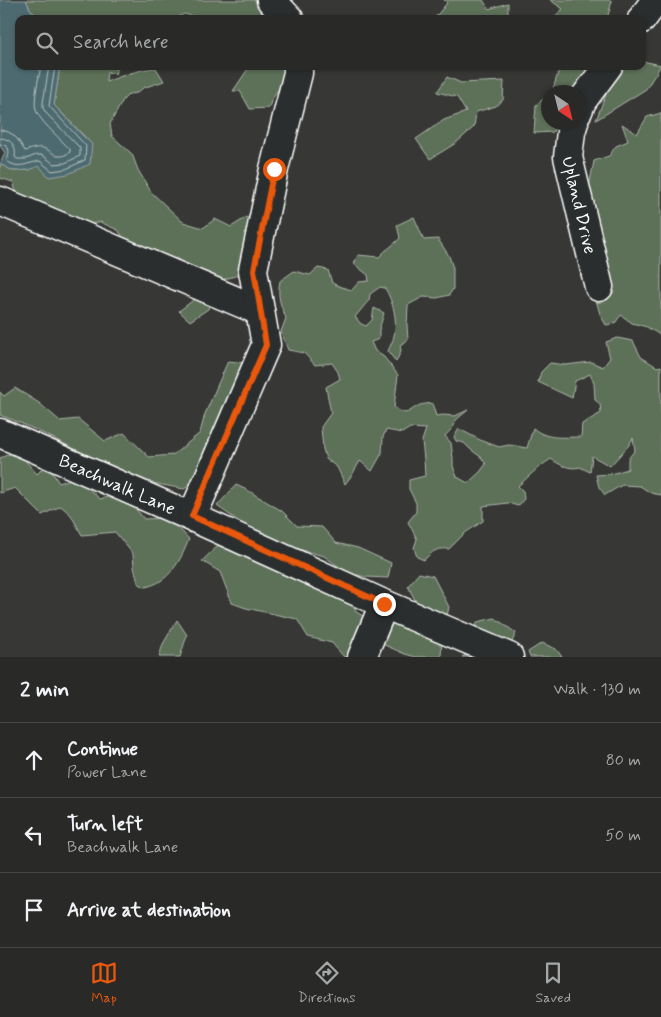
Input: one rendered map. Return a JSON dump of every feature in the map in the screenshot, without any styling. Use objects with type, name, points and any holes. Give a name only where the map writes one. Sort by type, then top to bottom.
[{"type":"street","points":[[272,0],[286,15]]},
{"type":"street","points":[[645,15],[656,0]]},
{"type":"street","points":[[192,516],[266,345],[254,270],[274,169],[298,70]]},
{"type":"street","points":[[586,96],[605,70]]},
{"type":"street","name":"Upland Drive","points":[[572,130],[568,156],[599,287]]},
{"type":"street","points":[[0,201],[260,311]]},
{"type":"street","name":"Beachwalk Lane","points":[[0,433],[192,516],[384,604],[509,657]]},
{"type":"street","points":[[362,657],[384,604]]},
{"type":"green space","points":[[26,0],[270,0],[277,15],[35,15]]},
{"type":"green space","points":[[444,0],[483,0],[489,9],[508,3],[508,15],[437,15],[447,3]]},
{"type":"green space","points":[[550,0],[612,1],[608,15],[556,15],[563,9]]},
{"type":"green space","points":[[646,62],[661,65],[646,89],[596,120],[608,90],[621,70],[646,70]]},
{"type":"green space","points":[[59,70],[116,70],[115,74],[107,72],[106,82],[143,70],[157,70],[164,81],[143,88],[137,93],[129,94],[123,100],[110,124],[112,136],[132,154],[138,170],[151,192],[183,222],[203,228],[215,219],[231,227],[247,217],[265,247],[241,255],[238,275],[219,281],[208,309],[190,321],[179,311],[196,298],[188,273],[178,259],[166,258],[130,247],[118,230],[100,222],[83,226],[19,201],[13,182],[0,178],[0,164],[13,171],[29,170],[92,144],[54,105]]},
{"type":"green space","points":[[247,70],[286,70],[269,108],[250,109],[240,91],[233,91]]},
{"type":"green space","points":[[559,70],[587,70],[579,84],[554,85]]},
{"type":"green space","points":[[447,77],[461,83],[504,81],[503,100],[496,106],[476,112],[474,127],[456,143],[430,159],[416,139],[444,120],[466,112],[457,97],[437,92]]},
{"type":"green space","points":[[541,101],[541,130],[554,130],[553,132],[534,133],[536,105]]},
{"type":"green space","points":[[661,113],[660,335],[647,327],[632,323],[621,315],[615,323],[606,325],[600,314],[594,293],[589,187],[594,161],[609,156],[616,146],[628,141],[622,124],[637,134],[647,117]]},
{"type":"green space","points":[[414,217],[424,240],[438,239],[449,256],[453,268],[453,289],[449,295],[437,298],[423,297],[408,305],[408,340],[400,345],[401,351],[396,362],[388,351],[394,338],[395,317],[385,288],[380,287],[370,294],[369,300],[355,317],[361,324],[366,326],[372,320],[374,308],[384,313],[379,330],[379,339],[371,342],[375,351],[384,357],[398,375],[394,407],[405,413],[420,405],[432,403],[436,416],[455,416],[468,410],[456,420],[454,426],[445,436],[451,443],[453,466],[457,477],[468,483],[486,464],[481,457],[464,443],[456,441],[454,437],[459,429],[499,447],[509,445],[527,448],[533,428],[550,436],[581,437],[582,424],[601,413],[600,404],[595,400],[594,383],[590,374],[575,381],[572,398],[538,382],[541,372],[550,363],[565,365],[591,362],[603,367],[610,358],[606,342],[617,338],[633,341],[641,357],[657,367],[661,366],[661,495],[651,493],[640,486],[622,485],[605,495],[599,487],[596,475],[611,474],[628,469],[628,459],[635,450],[633,438],[610,466],[592,456],[590,472],[580,467],[565,466],[551,459],[518,486],[523,491],[524,499],[518,506],[508,503],[483,506],[483,521],[465,533],[449,549],[435,551],[424,560],[417,557],[414,548],[417,539],[408,522],[416,512],[416,503],[409,489],[409,480],[425,476],[422,441],[426,429],[410,428],[402,433],[386,430],[383,437],[382,453],[372,471],[360,461],[345,484],[337,467],[326,459],[321,427],[331,413],[326,387],[340,379],[338,372],[332,363],[315,365],[304,353],[288,350],[281,332],[286,318],[280,300],[280,281],[294,271],[310,275],[318,268],[328,270],[332,283],[352,290],[359,282],[369,281],[368,275],[354,264],[358,255],[379,257],[400,238],[397,225]]},
{"type":"green space","points":[[228,361],[246,363],[202,478],[184,489],[155,484],[121,472],[0,415],[0,392],[4,396],[15,388],[39,403],[60,421],[78,419],[105,441],[124,433],[149,457],[173,455],[200,433],[205,414]]},
{"type":"green space","points":[[17,451],[37,474],[47,464],[59,483],[76,477],[100,499],[123,493],[144,519],[169,518],[189,539],[173,569],[161,581],[145,587],[138,583],[133,554],[115,532],[82,535],[71,515],[61,506],[42,515],[15,488],[0,493],[0,458]]},
{"type":"green space","points":[[236,485],[282,511],[297,526],[322,527],[336,543],[358,548],[391,563],[388,578],[366,577],[348,573],[324,556],[298,549],[244,525],[217,506]]},
{"type":"green space","points":[[224,540],[350,599],[356,612],[381,626],[416,602],[408,586],[419,573],[433,576],[449,607],[442,638],[441,657],[416,657],[380,643],[375,657],[344,657],[332,643],[308,637],[297,619],[246,608],[232,603],[220,572],[202,561]]},
{"type":"green space","points":[[495,618],[516,633],[511,644],[486,657],[462,657],[474,650],[477,622]]},
{"type":"green space","points":[[177,620],[187,635],[180,657],[159,657],[163,644]]},
{"type":"green space","points":[[542,643],[556,649],[562,657],[530,657],[528,652]]},
{"type":"water","points":[[0,0],[26,0],[35,15],[15,15],[15,70],[59,70],[54,105],[92,144],[90,164],[68,174],[49,177],[39,166],[29,170],[13,171],[0,164],[5,153],[0,146]]},
{"type":"route","points":[[274,169],[254,270],[266,345],[192,516],[384,604]]}]
